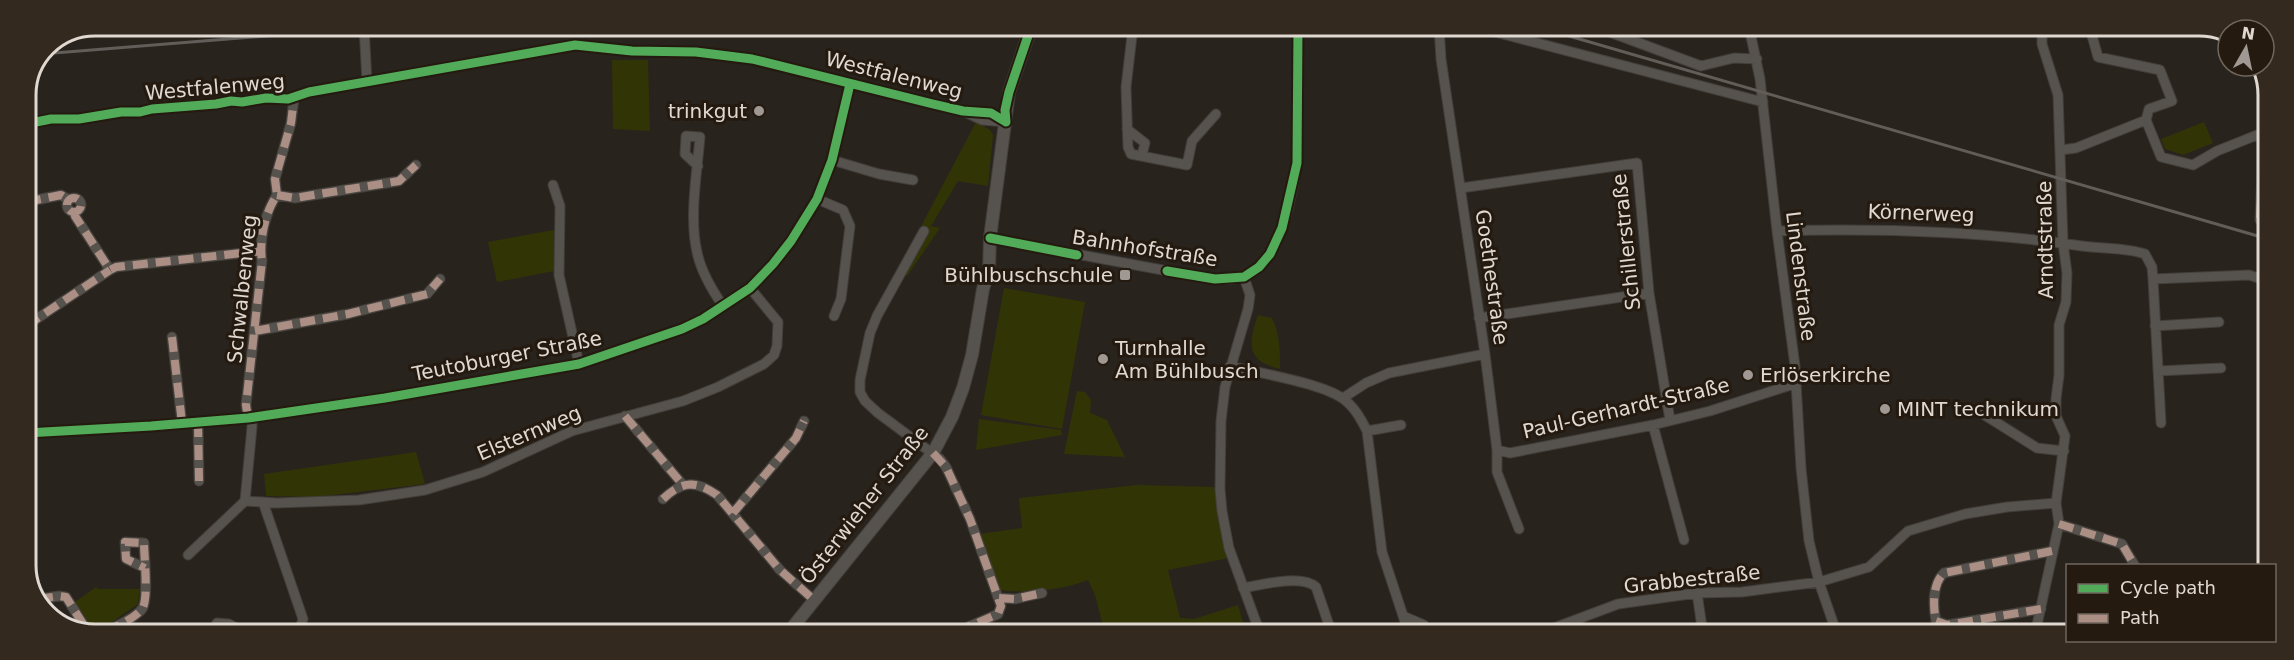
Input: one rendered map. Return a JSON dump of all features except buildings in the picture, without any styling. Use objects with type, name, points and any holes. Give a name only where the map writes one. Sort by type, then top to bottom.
[{"type":"street","points":[[365,36],[367,82]]},
{"type":"street","name":"Österwieher Straße","points":[[795,624],[933,453],[947,430],[963,388],[974,347],[983,289],[984,261],[990,238],[1006,122],[1005,110],[1028,36]]},
{"type":"street","points":[[1132,36],[1126,87],[1128,147],[1131,154],[1187,165],[1192,141],[1216,114]]},
{"type":"street","points":[[1257,624],[1229,548],[1222,511],[1221,421],[1230,366],[1248,309],[1250,295],[1244,277],[1259,267],[1270,254],[1282,228],[1294,182],[1297,163],[1298,36]]},
{"type":"street","name":"Goethestraße","points":[[1440,36],[1441,59],[1485,354],[1497,450],[1497,472],[1519,529]]},
{"type":"street","points":[[1510,36],[1762,102]]},
{"type":"street","points":[[1620,36],[1701,66],[1734,58],[1757,59]]},
{"type":"street","name":"Lindenstraße","points":[[1751,36],[1757,59],[1797,383],[1804,510],[1809,541],[1834,624]]},
{"type":"street","name":"Arndtstraße","points":[[2037,624],[2058,524],[2056,503],[2065,436],[2056,416],[2059,325],[2066,302],[2067,273],[2063,243],[2058,95],[2042,44],[2042,36]]},
{"type":"street","points":[[2092,36],[2098,57],[2160,70],[2172,101],[2149,109],[2146,120],[2161,157],[2193,165],[2217,151],[2258,135]]},
{"type":"street","name":"Westfalenweg","points":[[36,122],[231,101],[294,98],[309,92],[575,45],[632,51],[696,52],[752,59],[963,111],[991,113],[1006,122]]},
{"type":"street","name":"Teutoburger Straße","points":[[36,432],[250,417],[385,398],[579,364],[682,329],[750,288],[785,249],[817,199],[832,160],[850,84]]},
{"type":"street","name":"Schwalbenweg","points":[[245,501],[250,417],[246,405],[255,331],[260,250],[269,207],[277,195],[275,179],[291,123],[294,98]]},
{"type":"street","points":[[2061,150],[2076,148],[2146,120]]},
{"type":"street","points":[[832,160],[879,174],[914,180]]},
{"type":"street","name":"Schillerstraße","points":[[1461,188],[1637,163],[1648,293],[1670,420]]},
{"type":"street","points":[[277,195],[295,198],[399,181],[416,165]]},
{"type":"street","points":[[698,166],[693,226],[697,252],[713,290],[723,306]]},
{"type":"street","points":[[553,185],[560,206],[559,275],[579,364]]},
{"type":"street","points":[[36,200],[61,195],[69,200],[68,207],[75,212],[75,216],[110,270]]},
{"type":"street","points":[[817,199],[843,210],[850,226],[841,299],[834,316]]},
{"type":"street","name":"Körnerweg","points":[[1777,231],[1864,229],[1948,231],[2091,248],[2132,250],[2145,254],[2152,267],[2153,279]]},
{"type":"street","points":[[924,231],[870,333],[860,380],[860,392],[865,401],[878,413],[933,453],[946,467],[970,519],[1001,606],[998,614],[975,624]]},
{"type":"street","name":"Bahnhofstraße","points":[[990,238],[1195,276],[1229,279],[1244,277]]},
{"type":"street","points":[[36,319],[116,267],[260,250]]},
{"type":"street","points":[[2161,423],[2153,279],[2206,275],[2258,278]]},
{"type":"street","points":[[255,331],[348,314],[427,294],[440,279]]},
{"type":"street","name":"Elsternweg","points":[[245,501],[359,500],[425,490],[483,472],[572,430],[682,401],[718,387],[764,364],[774,355],[777,346],[778,322],[750,288]]},
{"type":"street","points":[[1479,318],[1648,293]]},
{"type":"street","points":[[2155,326],[2219,322]]},
{"type":"street","points":[[172,337],[182,423]]},
{"type":"street","points":[[1343,398],[1366,383],[1389,373],[1485,354]]},
{"type":"street","points":[[1230,366],[1323,389],[1343,398],[1359,415],[1367,431],[1382,552],[1406,624]]},
{"type":"street","points":[[2158,371],[2221,368]]},
{"type":"street","name":"Paul-Gerhardt-Straße","points":[[1497,450],[1510,453],[1653,425],[1710,411],[1797,383]]},
{"type":"street","points":[[1983,414],[2037,448],[2064,451]]},
{"type":"street","points":[[625,417],[683,485]]},
{"type":"street","points":[[733,513],[796,438],[804,421]]},
{"type":"street","points":[[198,422],[199,481]]},
{"type":"street","points":[[1367,431],[1401,425]]},
{"type":"street","points":[[1653,425],[1684,540]]},
{"type":"street","points":[[663,499],[683,485],[696,484],[706,487],[717,495],[780,570],[814,600]]},
{"type":"street","points":[[188,555],[245,501]]},
{"type":"street","points":[[263,502],[303,618],[301,624]]},
{"type":"street","name":"Grabbestraße","points":[[1564,624],[1618,604],[1697,593],[1742,592],[1820,582],[1869,567],[1908,531],[1965,514],[2007,507],[2056,503]]},
{"type":"street","points":[[2058,524],[2122,544],[2134,564]]},
{"type":"street","points":[[1944,624],[1936,621],[1933,606],[1939,578],[1944,573],[2052,551]]},
{"type":"street","points":[[118,624],[141,609],[144,604],[145,568]]},
{"type":"street","points":[[1243,588],[1271,582],[1311,583],[1316,587],[1329,624]]},
{"type":"street","points":[[999,598],[1016,599],[1042,593]]},
{"type":"street","points":[[1697,593],[1702,624]]},
{"type":"street","points":[[46,598],[66,597],[82,622]]},
{"type":"street","points":[[1953,624],[2041,609]]},
{"type":"street","points":[[1403,616],[1422,624]]},
{"type":"green space","points":[[612,60],[648,60],[650,131],[613,129]]},
{"type":"green space","points":[[976,122],[990,130],[993,135],[988,186],[958,181],[931,226],[940,228],[907,276],[897,272]]},
{"type":"green space","points":[[2204,122],[2213,143],[2183,155],[2165,149],[2161,139]]},
{"type":"green space","points":[[554,230],[554,271],[497,282],[488,242]]},
{"type":"green space","points":[[1004,288],[1085,302],[1062,429],[981,415]]},
{"type":"green space","points":[[1258,315],[1272,318],[1275,324],[1279,343],[1280,369],[1269,366],[1255,356],[1252,335]]},
{"type":"green space","points":[[1077,391],[1085,392],[1091,400],[1090,413],[1107,420],[1125,457],[1064,454]]},
{"type":"green space","points":[[979,419],[1061,430],[1062,435],[976,450]]},
{"type":"green space","points":[[416,452],[425,484],[316,497],[266,496],[264,474]]},
{"type":"green space","points":[[1137,485],[1214,487],[1229,558],[1168,570],[1180,618],[1194,619],[1238,605],[1243,624],[1103,624],[1095,595],[1088,580],[1044,590],[1021,592],[999,590],[979,534],[1022,528],[1019,498]]},
{"type":"green space","points":[[96,587],[98,589],[140,589],[138,604],[109,624],[89,623],[75,602]]},
{"type":"railway","points":[[53,53],[266,36]]},
{"type":"railway","points":[[1569,36],[2258,236]]},
{"type":"marked path","points":[[248,418],[246,405],[262,261],[262,235],[266,218],[277,195],[275,179],[291,123],[294,98]]},
{"type":"marked path","points":[[277,195],[295,198],[399,181],[416,165]]},
{"type":"marked path","points":[[36,200],[61,195],[69,200]]},
{"type":"marked path","points":[[74,198],[79,200],[81,205],[79,210],[74,212],[69,210],[67,205],[69,200],[74,198]]},
{"type":"marked path","points":[[75,212],[75,216],[110,270],[116,267],[260,251]]},
{"type":"marked path","points":[[36,319],[110,270]]},
{"type":"marked path","points":[[255,331],[348,314],[427,294],[440,279]]},
{"type":"marked path","points":[[172,337],[182,423]]},
{"type":"marked path","points":[[625,416],[683,485]]},
{"type":"marked path","points":[[733,513],[796,438],[804,421]]},
{"type":"marked path","points":[[198,422],[199,481]]},
{"type":"marked path","points":[[933,453],[946,467],[970,519],[1001,606],[998,614],[975,624]]},
{"type":"marked path","points":[[663,499],[676,489],[689,485],[702,487],[717,495],[780,570],[814,600]]},
{"type":"marked path","points":[[2059,524],[2122,544],[2134,564]]},
{"type":"marked path","points":[[121,624],[142,609],[146,587],[144,543],[125,542],[126,559],[145,568]]},
{"type":"marked path","points":[[1944,624],[1936,621],[1934,609],[1937,583],[1944,573],[2052,551]]},
{"type":"marked path","points":[[999,598],[1015,599],[1042,593]]},
{"type":"marked path","points":[[46,598],[66,597],[82,622]]},
{"type":"marked path","points":[[1953,624],[2041,609]]},
{"type":"cycle path","points":[[1006,122],[1005,110],[1009,92],[1028,36]]},
{"type":"cycle path","points":[[1167,271],[1215,279],[1244,277],[1259,267],[1270,254],[1282,228],[1297,163],[1298,36]]},
{"type":"cycle path","points":[[36,122],[231,101],[288,99],[309,92],[575,45],[632,51],[696,52],[752,59],[963,111],[991,113],[1006,122]]},
{"type":"cycle path","points":[[36,432],[248,418],[385,398],[579,364],[682,329],[703,319],[750,288],[791,241],[817,199],[832,160],[850,84]]},
{"type":"cycle path","points":[[990,238],[1077,255]]},
{"type":"place","name":"trinkgut","points":[[759,111]]},
{"type":"place","name":"Bühlbuschschule","points":[[1125,275]]},
{"type":"place","name":"Turnhalle Am Bühlbusch","points":[[1103,359]]},
{"type":"place","name":"Erlöserkirche","points":[[1748,375]]},
{"type":"place","name":"MINT technikum","points":[[1885,409]]}]
